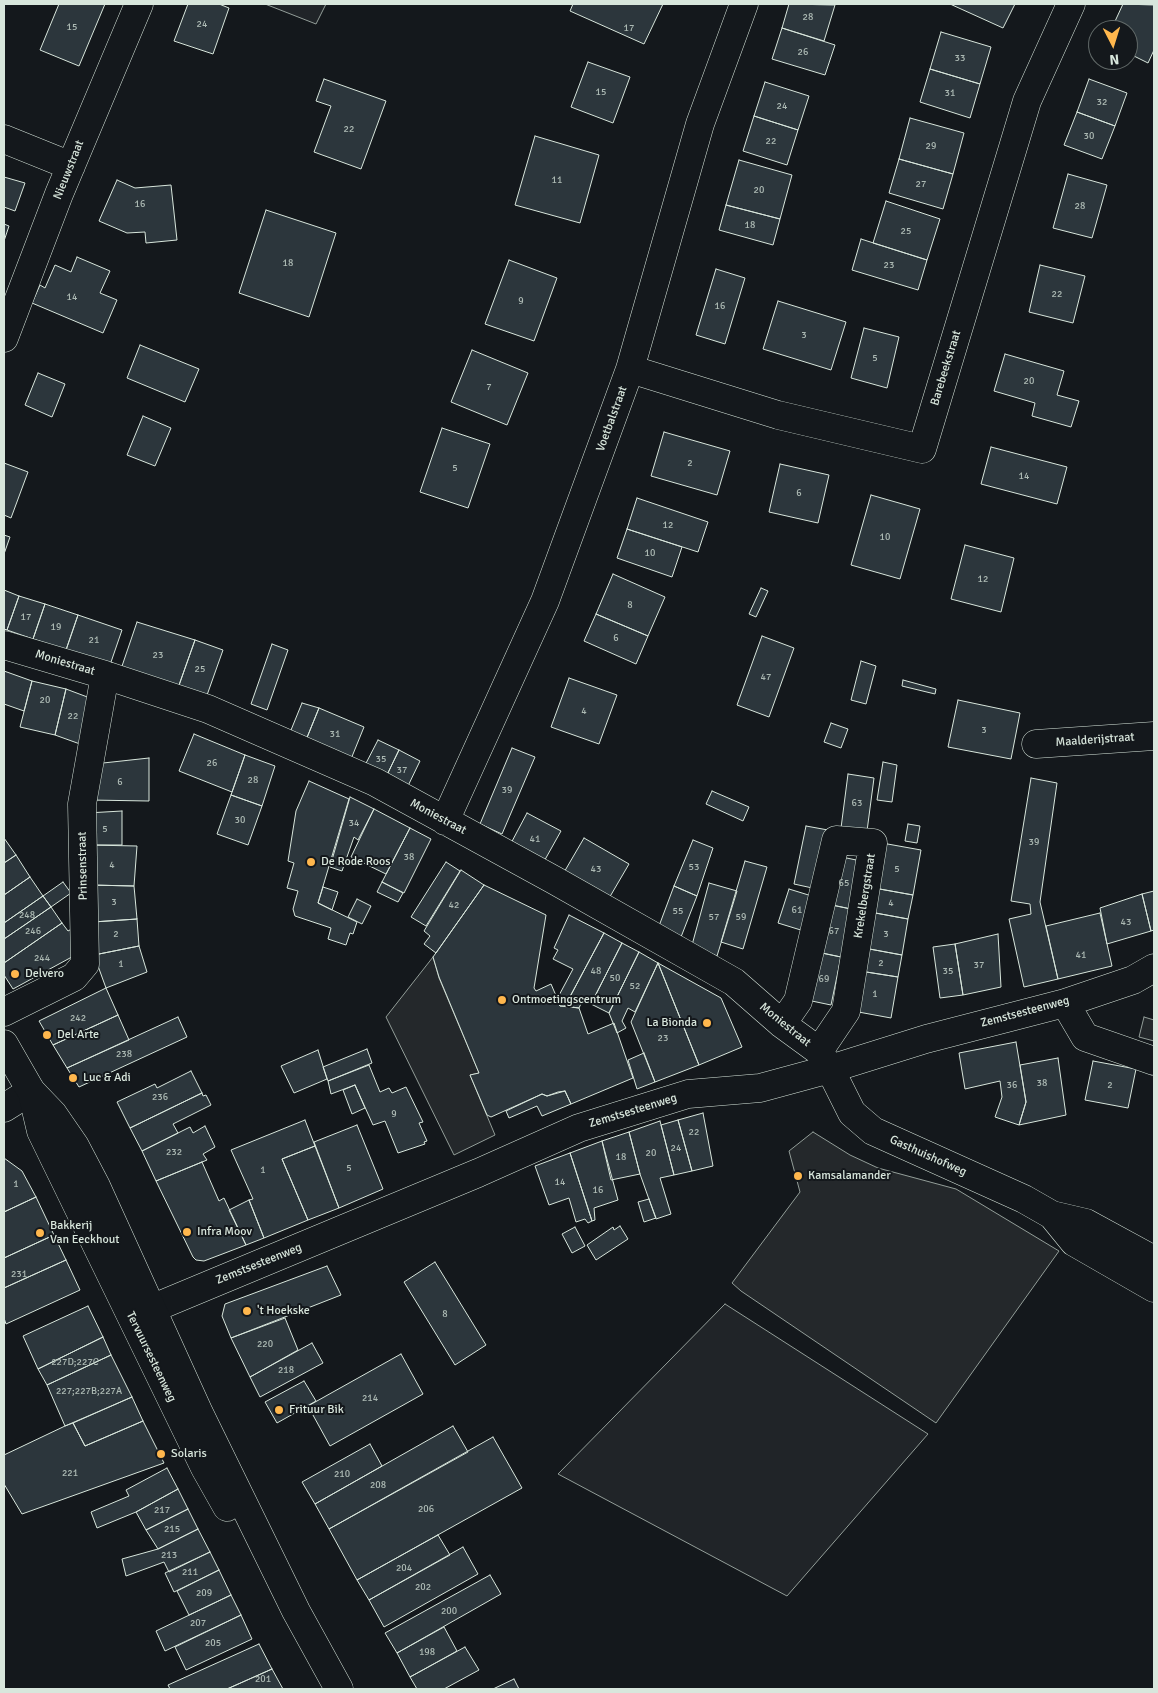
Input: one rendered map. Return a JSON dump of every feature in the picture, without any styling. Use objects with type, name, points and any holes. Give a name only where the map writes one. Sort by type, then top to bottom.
[{"type":"street","name":"Nieuwstraat","points":[[4,338],[71,166],[138,4]]},
{"type":"street","name":"Voetbalstraat","points":[[445,821],[546,601],[630,369],[700,124],[744,4]]},
{"type":"street","name":"Barebeekstraat","points":[[630,369],[778,415],[922,449],[1027,101],[1071,4]]},
{"type":"street","points":[[4,139],[71,166]]},
{"type":"street","name":"Moniestraat","points":[[4,645],[105,675],[208,709],[374,782],[734,982],[825,1060]]},
{"type":"street","name":"Prinsenstraat","points":[[4,1012],[74,977],[84,964],[82,804],[105,675]]},
{"type":"street","name":"Maalderijstraat","points":[[1036,744],[1154,736]]},
{"type":"street","name":"Krekelbergstraat","points":[[782,1024],[798,1000],[836,840],[873,844],[846,1011],[825,1060]]},
{"type":"street","name":"Zemstsesteenweg","points":[[142,1313],[478,1174],[579,1128],[688,1094],[760,1088],[825,1060],[926,1039],[1065,1003],[1133,980],[1154,968]]},
{"type":"street","points":[[1065,1003],[1085,1037],[1154,1061]]},
{"type":"street","name":"Tervuursesteenweg","points":[[4,1044],[32,1091],[52,1114],[75,1146],[142,1313],[199,1413],[296,1611],[339,1689]]},
{"type":"street","name":"Gasthuishofweg","points":[[825,1060],[852,1113],[873,1131],[1024,1199],[1052,1215],[1086,1223],[1150,1272]]},
{"type":"street","points":[[4,1108],[32,1091]]},
{"type":"shaded area","points":[[265,4],[326,4],[316,24]]},
{"type":"shaded area","points":[[433,957],[439,978],[479,1073],[470,1075],[495,1135],[454,1155],[386,1017]]},
{"type":"shaded area","points":[[1144,1017],[1154,1020],[1154,1041],[1139,1037]]},
{"type":"shaded area","points":[[813,1132],[850,1155],[878,1168],[956,1189],[1059,1251],[936,1423],[741,1291],[732,1283],[800,1192],[789,1151]]},
{"type":"shaded area","points":[[725,1304],[928,1434],[787,1596],[558,1474]]},
{"type":"building","points":[[59,4],[105,4],[79,66],[40,50]]},
{"type":"building","points":[[188,4],[219,4],[229,8],[213,54],[174,41]]},
{"type":"building","points":[[573,4],[663,4],[644,44],[570,11]]},
{"type":"building","points":[[789,4],[835,5],[824,41],[782,28]]},
{"type":"building","points":[[950,4],[1015,4],[1003,28]]},
{"type":"building","points":[[1123,4],[1154,5],[1154,50],[1148,63],[1138,58],[1138,20],[1116,20]]},
{"type":"building","points":[[782,28],[835,45],[825,75],[772,59]]},
{"type":"building","points":[[941,32],[991,47],[980,84],[930,69]]},
{"type":"building","points":[[588,62],[630,77],[613,123],[571,107]]},
{"type":"building","points":[[930,69],[980,84],[970,118],[920,102]]},
{"type":"building","points":[[324,79],[386,101],[361,169],[314,152],[331,106],[316,101]]},
{"type":"building","points":[[1089,79],[1127,93],[1115,126],[1077,112]]},
{"type":"building","points":[[765,82],[809,96],[798,130],[754,116]]},
{"type":"building","points":[[1077,112],[1115,126],[1102,159],[1064,145]]},
{"type":"building","points":[[754,116],[798,130],[787,165],[743,151]]},
{"type":"building","points":[[910,118],[964,133],[953,174],[899,159]]},
{"type":"building","points":[[535,136],[599,155],[580,223],[515,205]]},
{"type":"building","points":[[899,159],[953,174],[943,209],[889,193]]},
{"type":"building","points":[[739,160],[792,175],[780,219],[726,205]]},
{"type":"building","points":[[1068,174],[1107,185],[1092,238],[1053,228]]},
{"type":"building","points":[[4,177],[25,183],[15,211],[4,207]]},
{"type":"building","points":[[117,180],[135,188],[171,185],[177,240],[146,243],[145,232],[127,233],[99,221]]},
{"type":"building","points":[[886,201],[940,219],[927,260],[873,243]]},
{"type":"building","points":[[726,205],[780,219],[773,245],[719,230]]},
{"type":"building","points":[[266,210],[336,233],[309,317],[239,293]]},
{"type":"building","points":[[4,224],[9,226],[4,241]]},
{"type":"building","points":[[861,239],[927,260],[918,290],[852,270]]},
{"type":"building","points":[[77,257],[110,271],[100,293],[117,300],[103,333],[32,303],[40,285],[45,288],[55,265],[71,272]]},
{"type":"building","points":[[509,260],[557,278],[534,341],[485,324]]},
{"type":"building","points":[[1040,265],[1085,276],[1073,323],[1029,312]]},
{"type":"building","points":[[716,269],[745,278],[725,344],[696,335]]},
{"type":"building","points":[[778,301],[846,322],[831,370],[763,349]]},
{"type":"building","points":[[864,328],[899,337],[887,388],[851,378]]},
{"type":"building","points":[[140,345],[199,369],[185,402],[127,378]]},
{"type":"building","points":[[472,350],[528,373],[507,425],[451,402]]},
{"type":"building","points":[[1005,354],[1064,371],[1057,395],[1079,401],[1071,427],[1032,416],[1035,403],[994,391]]},
{"type":"building","points":[[38,373],[65,384],[52,417],[25,405]]},
{"type":"building","points":[[143,416],[171,428],[155,466],[127,455]]},
{"type":"building","points":[[442,428],[490,444],[468,508],[420,492]]},
{"type":"building","points":[[664,432],[730,451],[717,495],[651,476]]},
{"type":"building","points":[[991,447],[1067,467],[1057,504],[981,484]]},
{"type":"building","points":[[4,463],[28,472],[11,518],[4,515]]},
{"type":"building","points":[[780,464],[829,475],[818,523],[769,512]]},
{"type":"building","points":[[871,495],[920,509],[900,579],[851,565]]},
{"type":"building","points":[[637,498],[708,522],[698,552],[627,529]]},
{"type":"building","points":[[627,529],[682,547],[672,577],[617,558]]},
{"type":"building","points":[[4,535],[10,537],[4,554]]},
{"type":"building","points":[[965,545],[1014,558],[1001,612],[951,599]]},
{"type":"building","points":[[613,574],[665,597],[648,636],[596,614]]},
{"type":"building","points":[[761,588],[768,591],[756,617],[749,614]]},
{"type":"building","points":[[4,590],[19,596],[7,630],[4,629]]},
{"type":"building","points":[[19,596],[45,604],[33,639],[7,630]]},
{"type":"building","points":[[45,604],[78,615],[66,650],[33,639]]},
{"type":"building","points":[[596,614],[648,636],[636,664],[584,641]]},
{"type":"building","points":[[78,615],[122,630],[110,665],[66,650]]},
{"type":"building","points":[[137,622],[195,640],[178,688],[121,669]]},
{"type":"building","points":[[762,636],[794,648],[769,717],[737,705]]},
{"type":"building","points":[[195,640],[223,650],[206,698],[178,688]]},
{"type":"building","points":[[272,644],[288,650],[267,710],[251,704]]},
{"type":"building","points":[[861,661],[876,666],[866,704],[851,700]]},
{"type":"building","points":[[4,671],[32,681],[24,711],[4,704]]},
{"type":"building","points":[[569,678],[617,695],[599,744],[551,727]]},
{"type":"building","points":[[903,680],[936,689],[935,694],[902,686]]},
{"type":"building","points":[[32,681],[66,689],[55,735],[20,727]]},
{"type":"building","points":[[66,689],[90,698],[80,744],[55,735]]},
{"type":"building","points":[[958,700],[1020,713],[1011,759],[948,747]]},
{"type":"building","points":[[302,703],[319,708],[306,740],[289,735]]},
{"type":"building","points":[[319,708],[364,727],[351,759],[306,740]]},
{"type":"building","points":[[831,723],[848,729],[841,748],[824,742]]},
{"type":"building","points":[[194,734],[245,755],[232,792],[179,771]]},
{"type":"building","points":[[378,740],[399,750],[385,779],[363,769]]},
{"type":"building","points":[[512,748],[535,757],[502,834],[480,824]]},
{"type":"building","points":[[399,750],[420,761],[406,790],[385,779]]},
{"type":"building","points":[[245,755],[275,766],[262,806],[231,795]]},
{"type":"building","points":[[149,758],[149,801],[89,800],[94,764]]},
{"type":"building","points":[[883,762],[897,765],[892,802],[877,800]]},
{"type":"building","points":[[848,774],[874,778],[867,831],[841,828]]},
{"type":"building","points":[[1031,778],[1057,783],[1040,902],[1058,979],[1024,987],[1009,919],[1031,914],[1030,904],[1011,901]]},
{"type":"building","name":"De Rode Roos","points":[[309,781],[349,799],[318,903],[357,922],[353,934],[350,933],[346,945],[328,939],[331,928],[295,916],[293,909],[298,891],[287,888],[294,863],[288,861],[296,811]]},
{"type":"building","points":[[712,791],[749,807],[743,821],[706,804]]},
{"type":"building","points":[[231,795],[262,806],[248,845],[217,834]]},
{"type":"building","points":[[350,797],[374,809],[358,840],[354,837],[342,871],[330,867]]},
{"type":"building","points":[[374,809],[410,828],[386,874],[351,857]]},
{"type":"building","points":[[122,811],[122,845],[89,845],[87,813]]},
{"type":"building","points":[[527,813],[561,831],[542,865],[509,847]]},
{"type":"building","points":[[908,824],[920,826],[917,843],[905,841]]},
{"type":"building","points":[[806,826],[828,830],[817,889],[794,884]]},
{"type":"building","points":[[410,828],[431,839],[404,893],[382,882]]},
{"type":"building","points":[[4,838],[16,855],[4,863]]},
{"type":"building","points":[[584,838],[629,864],[608,900],[563,874]]},
{"type":"building","points":[[693,840],[713,848],[697,896],[674,886]]},
{"type":"building","points":[[882,843],[921,850],[913,895],[874,888]]},
{"type":"building","points":[[89,845],[137,846],[134,886],[90,885]]},
{"type":"building","points":[[16,855],[30,877],[4,895],[4,863]]},
{"type":"building","points":[[837,856],[861,861],[851,909],[827,904]]},
{"type":"building","points":[[745,861],[767,867],[743,949],[721,942]]},
{"type":"building","points":[[446,862],[460,871],[426,926],[411,917]]},
{"type":"building","points":[[461,870],[484,885],[436,953],[424,944],[430,936],[424,931]]},
{"type":"building","points":[[30,877],[43,896],[4,923],[4,895]]},
{"type":"building","points":[[63,882],[71,893],[51,907],[43,896]]},
{"type":"building","points":[[382,882],[403,893],[398,902],[377,892]]},
{"type":"building","points":[[709,883],[737,891],[717,956],[692,945]]},
{"type":"building","points":[[90,885],[134,886],[137,919],[93,922]]},
{"type":"building","name":"Ontmoetingscentrum","points":[[484,885],[546,915],[534,988],[536,991],[551,984],[557,998],[556,1001],[560,1006],[579,1008],[588,1034],[614,1023],[633,1078],[571,1104],[565,1091],[547,1096],[542,1094],[491,1117],[487,1115],[470,1075],[479,1073],[439,977],[433,957]]},
{"type":"building","points":[[674,886],[697,896],[681,937],[659,926]]},
{"type":"building","points":[[323,887],[338,892],[332,910],[318,903]]},
{"type":"building","points":[[874,888],[913,895],[908,919],[870,912]]},
{"type":"building","points":[[789,889],[815,897],[804,931],[778,923]]},
{"type":"building","points":[[1154,891],[1154,930],[1151,931],[1142,894]]},
{"type":"building","points":[[1142,894],[1151,931],[1107,944],[1100,908]]},
{"type":"building","points":[[43,896],[51,907],[4,939],[4,923]]},
{"type":"building","points":[[357,899],[371,906],[362,924],[348,917]]},
{"type":"building","points":[[827,904],[851,909],[841,957],[817,952]]},
{"type":"building","points":[[51,907],[62,923],[4,963],[4,939]]},
{"type":"building","points":[[870,912],[908,919],[902,955],[864,948]]},
{"type":"building","points":[[1100,913],[1112,966],[1058,979],[1046,926]]},
{"type":"building","points":[[569,915],[604,933],[565,1006],[560,1006],[556,1001],[573,969],[553,959],[558,950],[554,948]]},
{"type":"building","points":[[137,919],[139,946],[94,955],[93,922]]},
{"type":"building","points":[[62,923],[68,931],[77,926],[81,952],[13,989],[4,975],[4,963]]},
{"type":"building","points":[[604,933],[622,943],[591,1004],[583,999],[579,1008],[565,1006]]},
{"type":"building","points":[[998,934],[1001,987],[963,995],[955,944]]},
{"type":"building","points":[[622,943],[639,952],[609,1013],[591,1004]]},
{"type":"building","points":[[955,944],[963,995],[940,998],[933,947]]},
{"type":"building","points":[[139,946],[147,972],[106,988],[94,955]]},
{"type":"building","points":[[864,948],[902,955],[898,977],[860,971]]},
{"type":"building","points":[[639,952],[658,963],[635,1012],[628,1008],[622,1021],[626,1028],[617,1033],[609,1013]]},
{"type":"building","points":[[817,952],[841,957],[831,1005],[807,1000]]},
{"type":"building","name":"La Bionda","points":[[658,963],[721,998],[742,1047],[699,1065]]},
{"type":"building","points":[[658,963],[699,1065],[655,1082],[631,1022]]},
{"type":"building","points":[[860,971],[898,977],[891,1018],[853,1011]]},
{"type":"building","points":[[106,988],[118,1015],[53,1045],[39,1021]]},
{"type":"building","points":[[118,1015],[129,1040],[67,1068],[53,1045]]},
{"type":"building","points":[[178,1017],[187,1037],[79,1087],[67,1068]]},
{"type":"building","points":[[1016,1042],[1026,1102],[1019,1125],[995,1117],[1002,1097],[1000,1081],[965,1089],[959,1053]]},
{"type":"building","points":[[367,1049],[372,1063],[328,1081],[323,1067]]},
{"type":"building","points":[[318,1050],[327,1079],[294,1093],[281,1066]]},
{"type":"building","points":[[644,1053],[655,1082],[637,1089],[628,1060]]},
{"type":"building","points":[[1058,1058],[1066,1115],[1019,1125],[1026,1102],[1020,1065]]},
{"type":"building","points":[[1093,1061],[1136,1069],[1128,1108],[1085,1100]]},
{"type":"building","points":[[369,1065],[380,1092],[389,1088],[392,1093],[406,1087],[423,1122],[419,1123],[427,1141],[424,1142],[425,1144],[398,1153],[385,1121],[373,1125],[355,1085],[331,1094],[328,1081]]},
{"type":"building","points":[[191,1071],[202,1093],[130,1128],[117,1102],[155,1084],[157,1088]]},
{"type":"building","points":[[355,1085],[365,1108],[352,1114],[343,1090]]},
{"type":"building","points":[[565,1091],[571,1104],[542,1116],[537,1106],[509,1118],[506,1111],[542,1094],[547,1096]]},
{"type":"building","points":[[202,1093],[203,1096],[206,1095],[211,1105],[173,1124],[178,1133],[142,1151],[130,1128]]},
{"type":"building","points":[[703,1113],[713,1166],[692,1171],[678,1120]]},
{"type":"building","points":[[305,1120],[315,1146],[282,1159],[308,1220],[264,1238],[249,1200],[253,1199],[231,1150]]},
{"type":"building","points":[[678,1120],[692,1171],[674,1175],[661,1125]]},
{"type":"building","points":[[660,1121],[674,1175],[660,1178],[671,1214],[656,1219],[640,1174],[629,1132]]},
{"type":"building","points":[[357,1125],[383,1189],[339,1208],[314,1142]]},
{"type":"building","points":[[205,1126],[215,1147],[203,1154],[207,1160],[156,1181],[142,1151],[190,1127],[193,1133]]},
{"type":"building","points":[[629,1132],[640,1174],[611,1180],[602,1141]]},
{"type":"building","points":[[602,1141],[618,1200],[594,1208],[595,1220],[592,1221],[570,1153]]},
{"type":"building","points":[[315,1146],[339,1208],[308,1220],[282,1159]]},
{"type":"building","points":[[570,1153],[592,1221],[588,1223],[585,1219],[576,1222],[569,1198],[549,1205],[535,1166]]},
{"type":"building","points":[[4,1158],[22,1171],[36,1197],[4,1212]]},
{"type":"building","points":[[202,1162],[219,1201],[224,1198],[246,1245],[204,1261],[196,1260],[193,1257],[156,1181]]},
{"type":"building","points":[[36,1197],[54,1235],[4,1258],[4,1212]]},
{"type":"building","points":[[649,1199],[656,1218],[644,1222],[638,1202]]},
{"type":"building","points":[[249,1200],[264,1238],[246,1245],[229,1210]]},
{"type":"building","points":[[620,1226],[628,1239],[596,1260],[587,1245],[613,1227],[614,1230]]},
{"type":"building","points":[[575,1227],[585,1246],[572,1253],[562,1234]]},
{"type":"building","points":[[54,1235],[66,1260],[4,1288],[4,1258]]},
{"type":"building","points":[[66,1260],[80,1290],[6,1324],[4,1318],[4,1288]]},
{"type":"building","points":[[435,1262],[486,1345],[455,1365],[404,1282]]},
{"type":"building","points":[[327,1266],[341,1295],[231,1338],[222,1316],[225,1304]]},
{"type":"building","points":[[88,1306],[103,1337],[38,1369],[23,1336]]},
{"type":"building","points":[[285,1318],[298,1350],[250,1377],[231,1338]]},
{"type":"building","points":[[103,1337],[111,1355],[47,1385],[38,1369]]},
{"type":"building","points":[[312,1343],[323,1363],[260,1397],[250,1377]]},
{"type":"building","points":[[401,1354],[423,1394],[330,1446],[308,1406]]},
{"type":"building","points":[[111,1355],[132,1397],[65,1426],[47,1385]]},
{"type":"building","points":[[304,1381],[316,1401],[277,1423],[265,1402]]},
{"type":"building","points":[[132,1397],[143,1421],[85,1446],[73,1423]]},
{"type":"building","points":[[143,1421],[164,1463],[22,1514],[4,1484],[4,1455],[65,1426],[73,1423],[85,1446]]},
{"type":"building","points":[[453,1426],[468,1452],[329,1529],[315,1504]]},
{"type":"building","points":[[493,1437],[522,1488],[357,1580],[329,1529]]},
{"type":"building","points":[[370,1444],[382,1466],[315,1504],[302,1482]]},
{"type":"building","points":[[167,1468],[178,1489],[136,1512],[97,1528],[91,1512],[129,1496],[126,1490]]},
{"type":"building","points":[[178,1489],[188,1509],[146,1530],[136,1512]]},
{"type":"building","points":[[188,1509],[198,1529],[158,1549],[146,1530]]},
{"type":"building","points":[[198,1529],[210,1552],[169,1572],[164,1562],[126,1576],[122,1559],[158,1549]]},
{"type":"building","points":[[438,1535],[450,1555],[369,1600],[357,1580]]},
{"type":"building","points":[[463,1547],[478,1574],[384,1627],[369,1600]]},
{"type":"building","points":[[210,1552],[219,1570],[174,1592],[165,1573]]},
{"type":"building","points":[[219,1570],[231,1595],[189,1615],[177,1591]]},
{"type":"building","points":[[490,1575],[501,1594],[397,1653],[385,1633]]},
{"type":"building","points":[[231,1595],[241,1615],[165,1651],[156,1631]]},
{"type":"building","points":[[241,1615],[252,1639],[186,1670],[175,1647]]},
{"type":"building","points":[[444,1627],[457,1651],[410,1677],[397,1653]]},
{"type":"building","points":[[259,1644],[272,1669],[227,1689],[170,1689],[168,1685]]},
{"type":"building","points":[[465,1647],[479,1670],[444,1689],[417,1689],[410,1677]]},
{"type":"building","points":[[272,1669],[283,1689],[227,1689]]},
{"type":"building","points":[[514,1679],[519,1689],[493,1689]]},
{"type":"place","name":"De Rode Roos","points":[[311,862]]},
{"type":"place","name":"Delvero","points":[[15,974]]},
{"type":"place","name":"Ontmoetingscentrum","points":[[502,1000]]},
{"type":"place","name":"La Bionda","points":[[707,1023]]},
{"type":"place","name":"Del Arte","points":[[47,1035]]},
{"type":"place","name":"Luc & Adi","points":[[73,1078]]},
{"type":"place","name":"Kamsalamander","points":[[798,1176]]},
{"type":"place","name":"Infra Moov","points":[[187,1232]]},
{"type":"place","name":"Bakkerij Van Eeckhout","points":[[40,1233]]},
{"type":"place","name":"'t Hoekske","points":[[247,1311]]},
{"type":"place","name":"Frituur Bik","points":[[279,1410]]},
{"type":"place","name":"Solaris","points":[[161,1454]]}]
